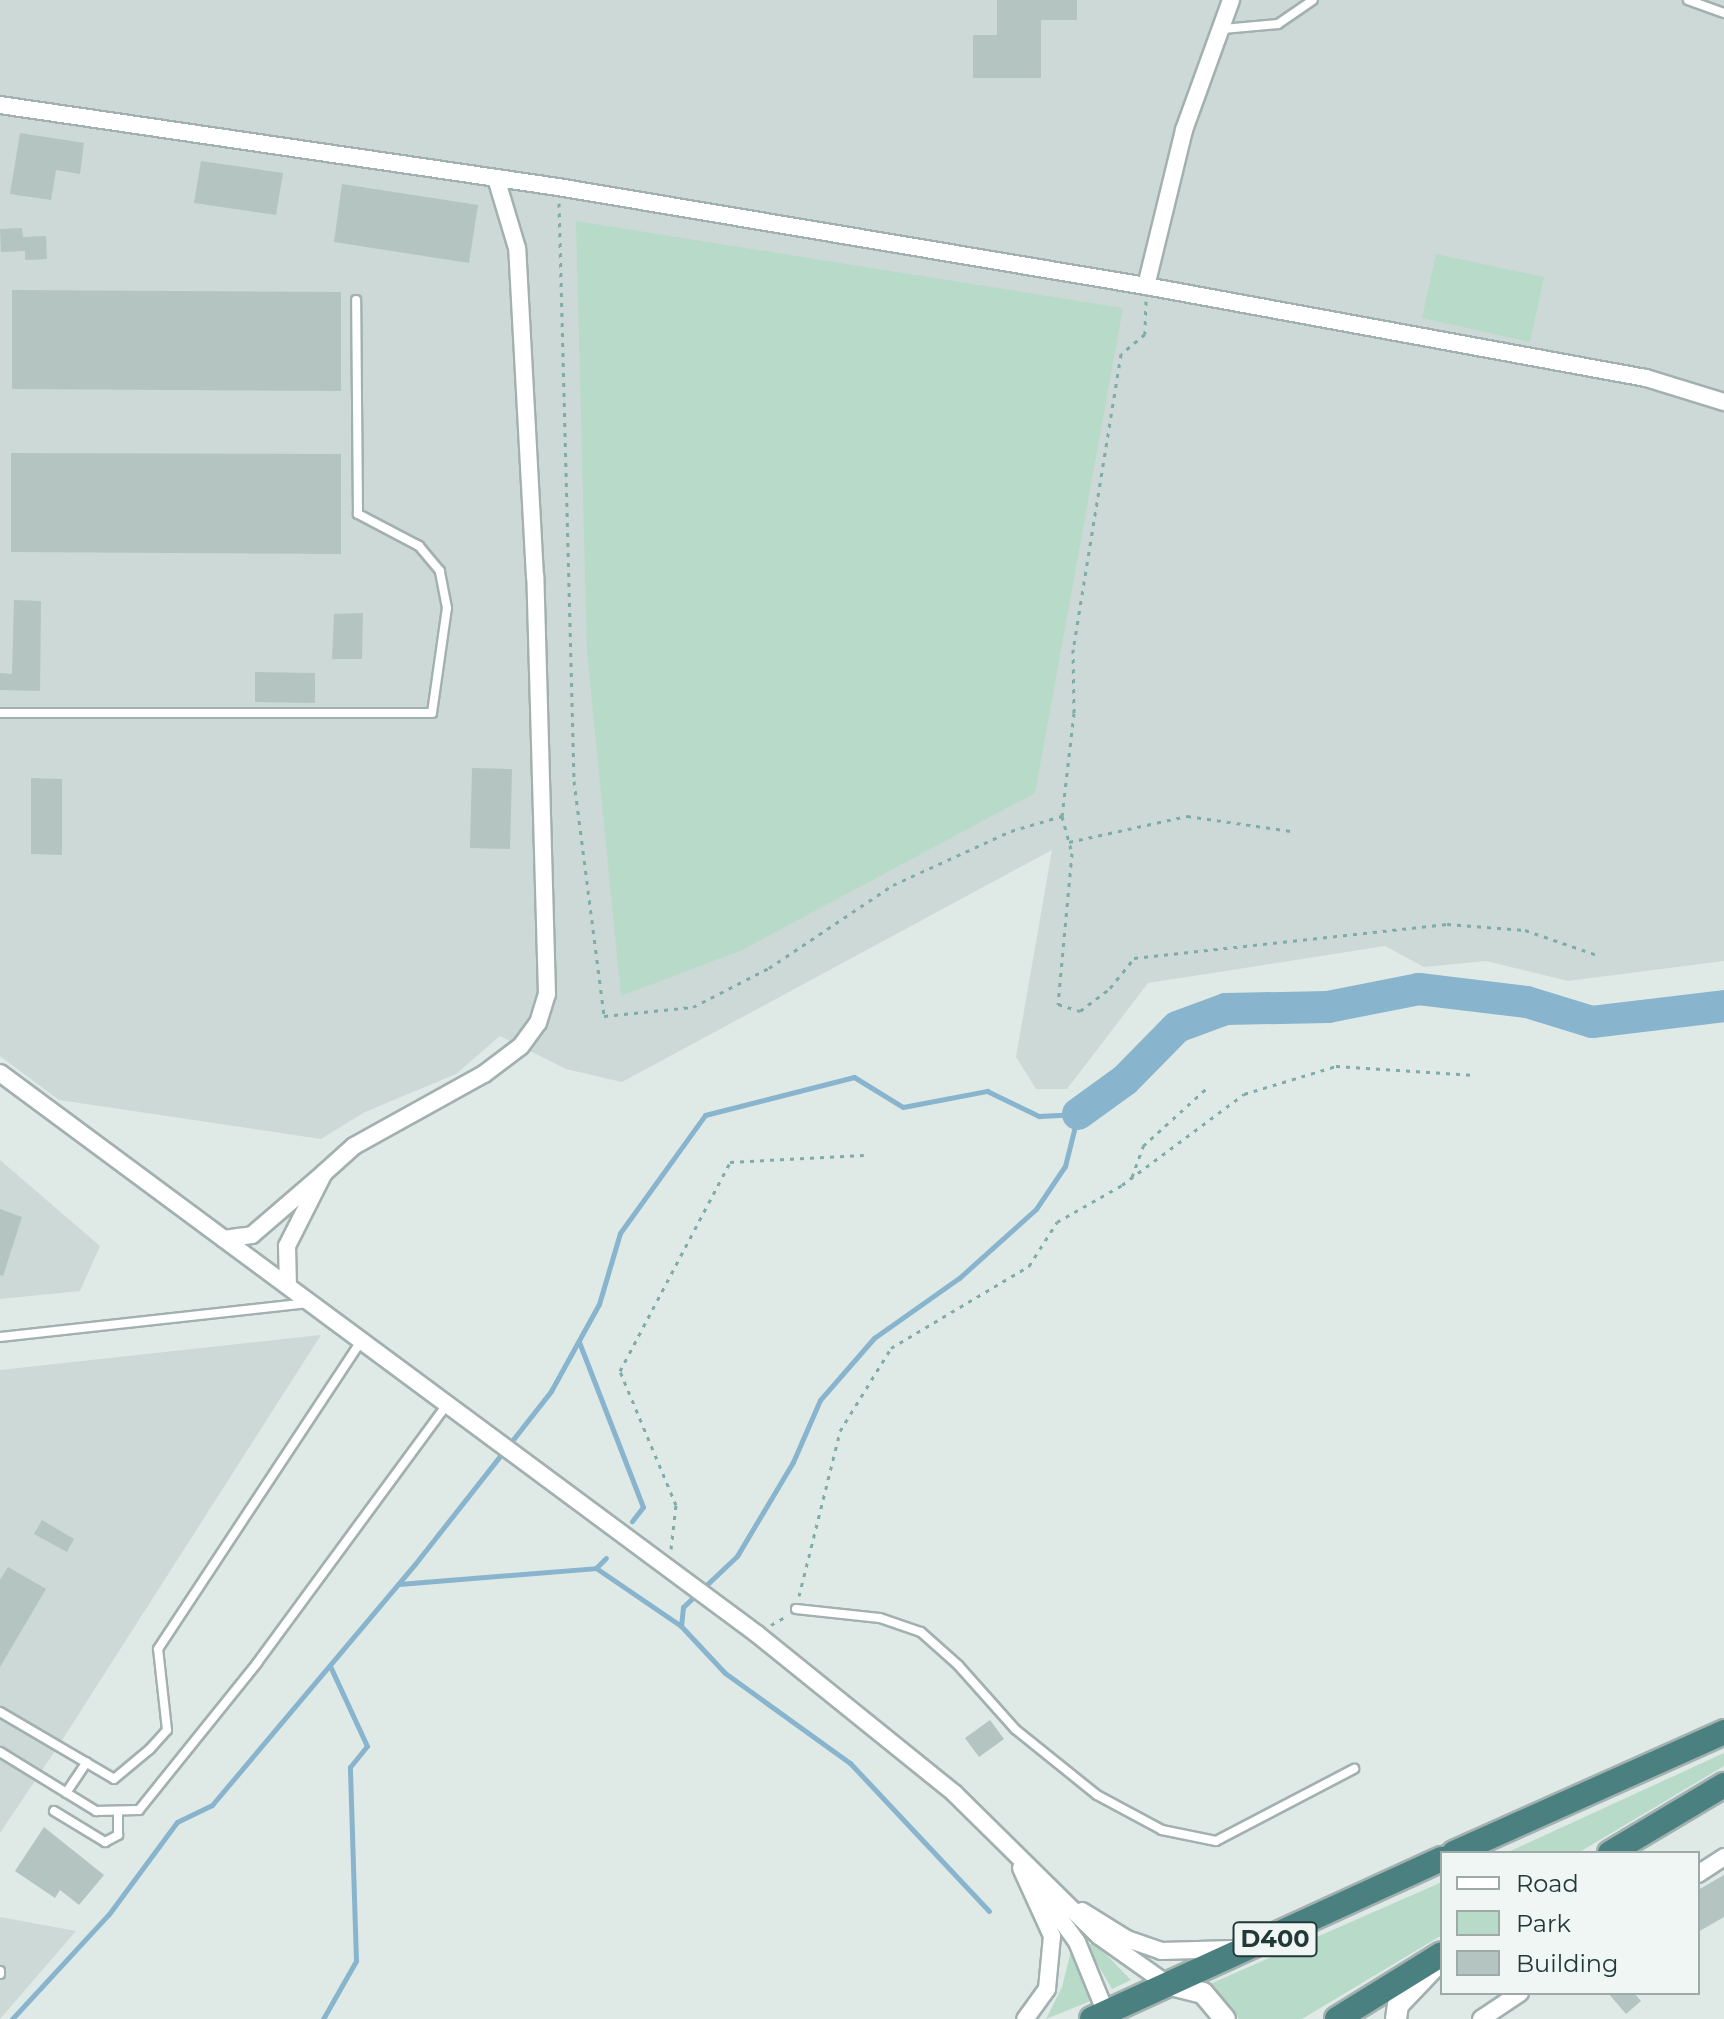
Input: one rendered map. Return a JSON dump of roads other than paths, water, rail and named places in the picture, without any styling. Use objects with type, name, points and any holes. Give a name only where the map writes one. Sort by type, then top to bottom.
[{"type":"highway","points":[[1458,1851],[1724,1732]]},
{"type":"highway","points":[[1613,1851],[1724,1785]]},
{"type":"highway","name":"D400","points":[[1101,2017],[1167,1984],[1258,1947],[1440,1860]]},
{"type":"highway","points":[[1337,2019],[1440,1957]]},
{"type":"street","points":[[1146,286],[1184,130],[1231,0]]},
{"type":"street","points":[[0,105],[558,187],[1146,286],[1646,378],[1724,402]]},
{"type":"street","points":[[224,1239],[252,1235],[354,1146],[484,1074],[521,1046],[538,1023],[547,994],[535,577],[517,248],[496,178]]},
{"type":"street","points":[[0,1073],[734,1616],[954,1793]]},
{"type":"street","points":[[288,1286],[287,1246],[324,1173]]},
{"type":"street","name":"D400","points":[[954,1793],[1021,1868],[1077,1942],[1101,2017]]},
{"type":"street","name":"D400","points":[[954,1793],[1017,1850],[1056,1895],[1136,1966],[1167,1984],[1203,1993],[1225,2019]]},
{"type":"street","points":[[1700,1873],[1724,1857]]},
{"type":"street","name":"D400","points":[[1021,1868],[1042,1905],[1052,1936],[1047,1989],[1025,2019]]},
{"type":"street","name":"D400","points":[[1056,1895],[1127,1939],[1161,1951],[1258,1947]]},
{"type":"street","points":[[1396,2019],[1398,2005],[1440,1958]]},
{"type":"street","points":[[1481,2019],[1517,1995]]},
{"type":"lane","points":[[1223,29],[1278,24],[1313,0]]},
{"type":"lane","points":[[1688,0],[1724,13]]},
{"type":"lane","points":[[0,713],[432,713],[447,608],[440,571],[419,546],[358,514],[356,300]]},
{"type":"lane","points":[[0,1337],[311,1303]]},
{"type":"lane","points":[[0,1712],[114,1779],[167,1730],[158,1649],[361,1341]]},
{"type":"lane","points":[[0,1752],[96,1811],[118,1814],[139,1810],[164,1783],[447,1404]]},
{"type":"lane","points":[[796,1609],[880,1618],[921,1632],[958,1665],[1015,1729],[1097,1795],[1162,1830],[1216,1841],[1354,1769]]},
{"type":"lane","points":[[66,1793],[87,1762]]},
{"type":"lane","points":[[54,1811],[105,1842],[118,1835],[118,1814]]},
{"type":"waterway","points":[[1078,1114],[1125,1080],[1177,1027],[1226,1009],[1328,1007],[1419,989],[1527,1002],[1592,1022],[1724,1006]]},
{"type":"waterway","points":[[12,2019],[109,1914],[177,1822],[212,1805],[415,1564],[551,1391],[599,1304],[620,1233],[705,1115],[854,1077],[903,1107],[987,1091],[1039,1116],[1078,1114],[1065,1166],[1036,1209],[959,1278],[874,1338],[820,1400],[793,1462],[737,1556],[683,1607],[681,1626],[725,1673],[850,1763],[989,1911]]},
{"type":"waterway","points":[[579,1342],[643,1507],[632,1521]]},
{"type":"waterway","points":[[399,1584],[596,1568],[606,1558]]},
{"type":"waterway","points":[[596,1568],[681,1626]]},
{"type":"waterway","points":[[323,2019],[356,1961],[350,1767],[367,1746],[330,1666]]}]
